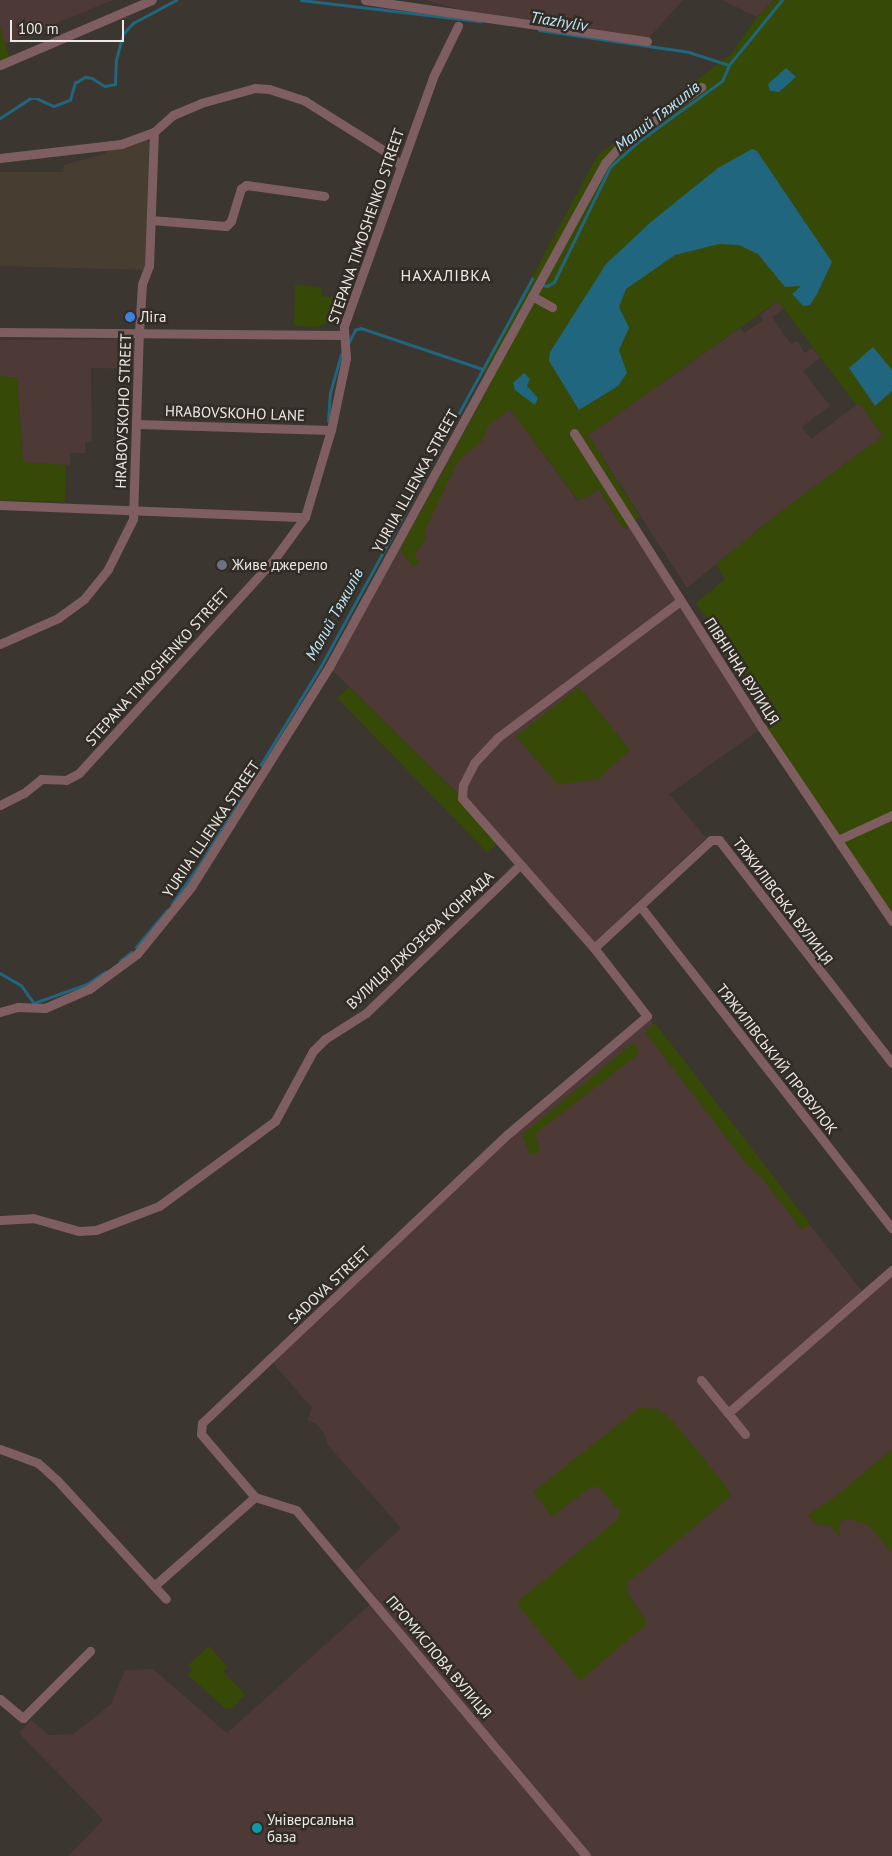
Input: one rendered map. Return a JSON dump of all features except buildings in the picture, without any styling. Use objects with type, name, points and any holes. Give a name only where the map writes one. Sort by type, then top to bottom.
[{"type":"street","points":[[0,65],[152,0]]},
{"type":"street","points":[[365,0],[647,41]]},
{"type":"street","name":"STEPANA TIMOSHENKO STREET","points":[[0,805],[24,793],[41,779],[66,780],[79,773],[275,558],[305,517],[331,430],[346,358],[343,335],[400,165],[433,77],[458,26]]},
{"type":"street","name":"YURIIA ILLIENKA STREET","points":[[0,1012],[18,1007],[45,1008],[89,989],[137,954],[191,887],[329,667],[589,188],[610,156],[624,142],[701,87]]},
{"type":"street","points":[[0,158],[121,144],[154,132],[173,115],[201,103],[255,88],[269,89],[305,101],[388,153],[400,165]]},
{"type":"street","name":"HRABOVSKOHO STREET","points":[[0,644],[58,618],[84,599],[108,569],[130,528],[134,512],[138,424],[139,332],[152,220],[154,132]]},
{"type":"street","points":[[152,220],[226,226],[231,221],[241,189],[246,184],[324,196]]},
{"type":"street","points":[[532,296],[552,307]]},
{"type":"street","points":[[0,332],[343,335]]},
{"type":"street","name":"HRABOVSKOHO LANE","points":[[138,424],[331,430]]},
{"type":"street","name":"ПІВНІЧНА ВУЛИЦЯ","points":[[574,433],[680,602],[892,920]]},
{"type":"street","points":[[0,505],[134,512],[305,517]]},
{"type":"street","points":[[594,948],[462,798],[462,786],[468,774],[497,738],[680,602]]},
{"type":"street","points":[[838,840],[892,815]]},
{"type":"street","name":"ТЯЖИЛІВСЬКА ВУЛИЦЯ","points":[[594,948],[711,840],[720,840],[892,1063]]},
{"type":"street","name":"ВУЛИЦЯ ДЖОЗЕФА КОНРАДА","points":[[0,1220],[33,1218],[79,1231],[96,1230],[159,1206],[275,1121],[313,1051],[325,1039],[366,1013],[520,865]]},
{"type":"street","name":"ТЯЖИЛІВСЬКИЙ ПРОВУЛОК","points":[[640,906],[892,1228]]},
{"type":"street","name":"SADOVA STREET","points":[[255,1497],[201,1434],[202,1424],[509,1133],[647,1016],[594,948]]},
{"type":"street","points":[[728,1413],[892,1270]]},
{"type":"street","points":[[701,1380],[745,1434]]},
{"type":"street","points":[[0,1449],[38,1463],[166,1599]]},
{"type":"street","points":[[154,1586],[255,1497]]},
{"type":"street","name":"ПРОМИСЛОВА ВУЛИЦЯ","points":[[255,1497],[296,1510],[586,1856]]},
{"type":"street","points":[[0,1698],[23,1718],[90,1651]]},
{"type":"shaded area","points":[[0,0],[113,0],[0,46]]},
{"type":"shaded area","points":[[425,0],[683,0],[648,39],[459,9]]},
{"type":"shaded area","points":[[722,0],[774,0],[757,17]]},
{"type":"shaded area","points":[[146,139],[149,143],[145,270],[0,266],[0,172],[63,172],[64,165],[104,154],[110,148]]},
{"type":"shaded area","points":[[778,301],[784,309],[772,317],[791,344],[797,341],[805,353],[812,348],[820,358],[803,371],[830,406],[802,427],[811,439],[859,403],[883,436],[784,509],[687,588],[588,435],[740,328],[744,333],[763,320],[760,315]]},
{"type":"shaded area","points":[[129,339],[135,347],[135,369],[91,368],[92,442],[85,442],[85,453],[70,453],[70,465],[23,463],[17,378],[0,376],[0,340]]},
{"type":"shaded area","points":[[491,383],[578,501],[599,489],[623,529],[631,525],[762,728],[669,794],[706,838],[600,937],[594,948],[462,798],[333,671]]},
{"type":"shaded area","points":[[647,1016],[864,1294],[892,1270],[892,1856],[68,1856],[103,1820],[19,1733],[31,1720],[49,1735],[74,1734],[111,1704],[125,1670],[153,1669],[227,1733],[377,1598],[355,1571],[401,1528],[328,1445],[324,1433],[315,1423],[307,1420],[312,1408],[272,1362],[509,1133]]},
{"type":"green space","points":[[775,0],[892,0],[892,921],[762,728],[776,716],[696,603],[725,579],[716,564],[784,509],[883,436],[859,403],[856,405],[778,301],[588,435],[640,517],[623,529],[599,489],[579,501],[510,409],[488,426],[482,441],[458,461],[425,530],[426,539],[414,555],[420,563],[413,567],[400,550],[491,384],[483,369],[597,156],[731,54],[757,17]]},
{"type":"green space","points":[[0,26],[9,57],[0,61]]},
{"type":"green space","points":[[295,284],[322,288],[321,296],[344,299],[329,322],[318,327],[294,326]]},
{"type":"green space","points":[[0,376],[17,378],[23,462],[66,465],[65,502],[0,500]]},
{"type":"green space","points":[[349,687],[462,798],[499,841],[488,853],[337,698]]},
{"type":"green space","points":[[579,687],[630,750],[598,779],[558,785],[516,736]]},
{"type":"green space","points":[[655,1023],[810,1224],[802,1230],[762,1178],[748,1166],[645,1032]]},
{"type":"green space","points":[[634,1042],[640,1053],[535,1134],[540,1152],[530,1155],[522,1135]]},
{"type":"green space","points":[[639,1408],[658,1409],[672,1420],[726,1486],[731,1496],[627,1583],[628,1594],[645,1619],[645,1625],[580,1681],[516,1603],[617,1520],[620,1512],[598,1486],[590,1488],[552,1517],[533,1492]]},
{"type":"green space","points":[[892,1449],[892,1553],[869,1526],[848,1518],[839,1523],[840,1538],[830,1525],[816,1524],[808,1515],[835,1497]]},
{"type":"green space","points":[[209,1646],[227,1667],[223,1671],[245,1695],[233,1708],[226,1709],[188,1675],[193,1670],[188,1665]]},
{"type":"water","points":[[786,68],[796,77],[779,92],[770,91],[768,84]]},
{"type":"water","points":[[752,149],[757,151],[832,262],[810,305],[803,306],[792,294],[801,286],[785,287],[758,254],[739,245],[719,244],[675,255],[626,289],[619,307],[629,328],[619,350],[627,373],[618,386],[579,410],[549,361],[550,352],[606,264],[652,221],[718,168]]},
{"type":"water","points":[[873,347],[892,370],[892,391],[875,406],[849,368]]},
{"type":"water","points":[[524,373],[530,379],[527,386],[538,398],[535,405],[515,390],[513,383]]},
{"type":"waterway","name":"Tiazhyliv","points":[[0,118],[29,99],[38,99],[54,106],[70,100],[75,83],[85,77],[92,78],[105,86],[115,84],[116,60],[123,34],[133,23],[176,0]]},
{"type":"waterway","name":"Tiazhyliv","points":[[301,0],[481,21]]},
{"type":"waterway","name":"Малий Тяжилів","points":[[541,284],[547,286],[554,282],[610,167],[639,141],[722,81],[729,65],[782,0]]},
{"type":"waterway","name":"Tiazhyliv","points":[[539,30],[689,52],[729,65]]},
{"type":"waterway","name":"Малий Тяжилів","points":[[172,904],[202,861],[321,666],[532,279]]},
{"type":"waterway","points":[[348,344],[355,330],[361,328],[483,369]]},
{"type":"waterway","points":[[328,421],[330,393],[341,355]]},
{"type":"waterway","name":"Малий Тяжилів","points":[[136,947],[167,910]]},
{"type":"waterway","name":"Малий Тяжилів","points":[[120,961],[131,952]]},
{"type":"waterway","name":"Малий Тяжилів","points":[[0,973],[21,985],[34,1003],[87,984],[105,972]]},
{"type":"place","name":"Ліга","points":[[130,317]]},
{"type":"place","name":"Живе джерело","points":[[222,565]]},
{"type":"place","name":"Універсальна база","points":[[257,1828]]},
{"type":"district","name":"НАХАЛІВКА","points":[[446,275]]}]
